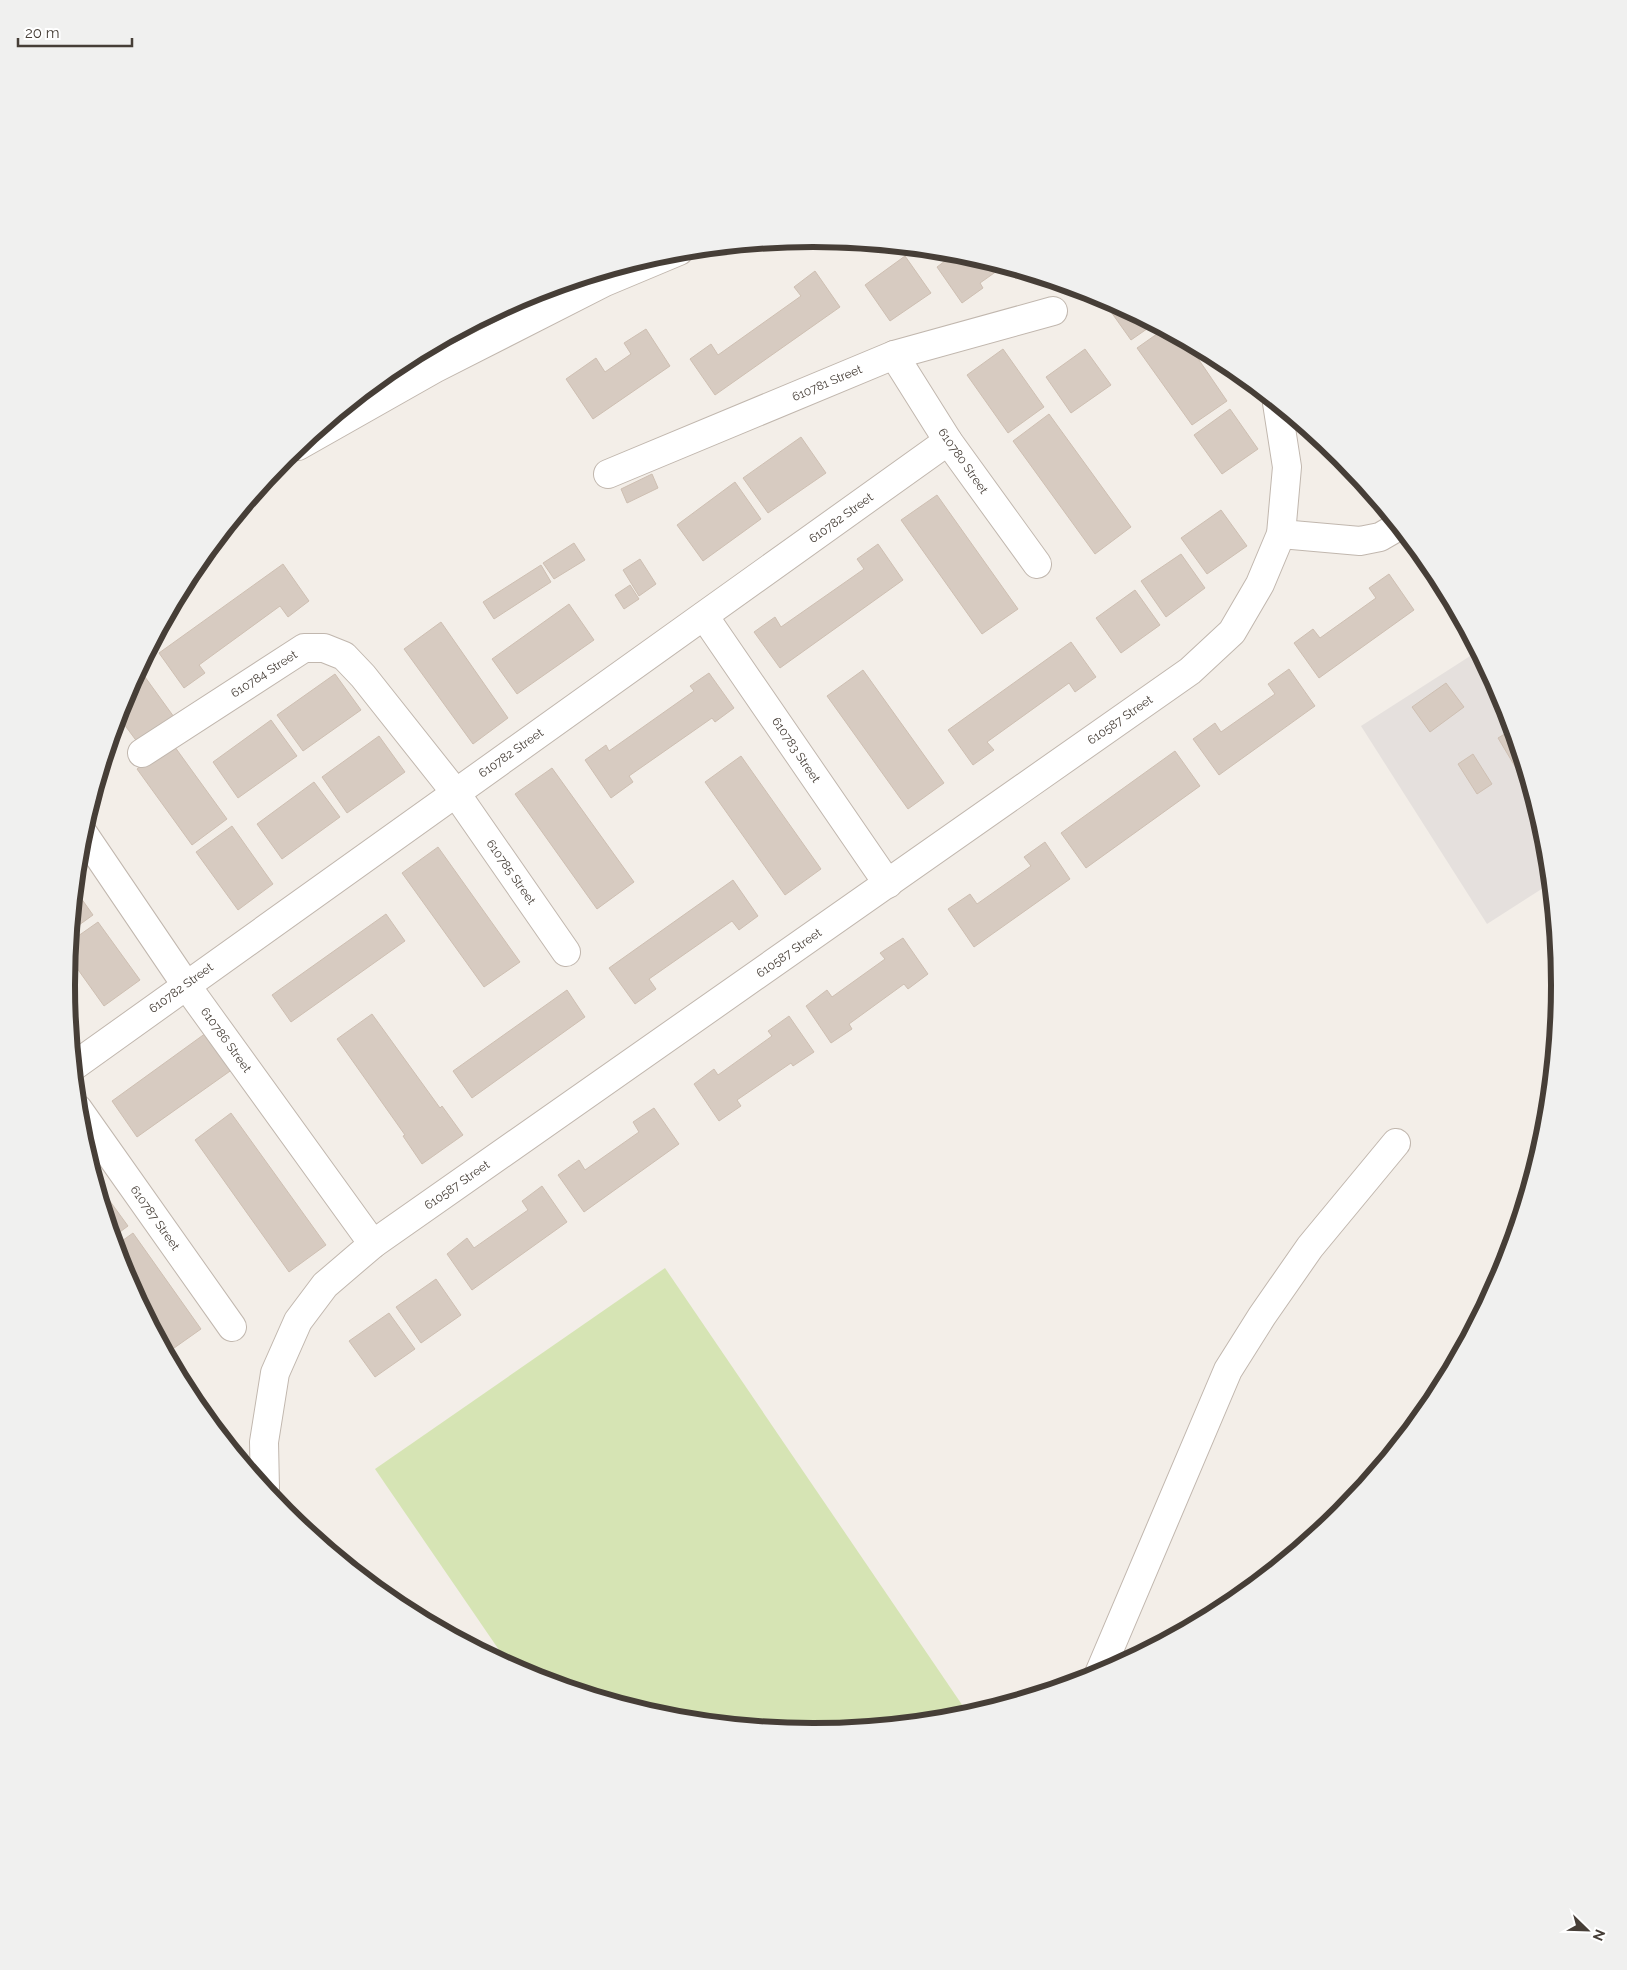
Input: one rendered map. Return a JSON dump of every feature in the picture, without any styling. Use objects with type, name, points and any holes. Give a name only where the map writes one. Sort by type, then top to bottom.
[{"type":"street","points":[[329,429],[434,369],[605,282],[638,268]]},
{"type":"street","name":"610781 Street","points":[[608,474],[894,355],[1053,311]]},
{"type":"street","name":"610780 Street","points":[[894,355],[948,441],[1036,564]]},
{"type":"street","name":"610587 Street","points":[[265,1479],[264,1442],[275,1373],[298,1321],[325,1286],[373,1244],[1190,671],[1232,632],[1260,584],[1281,534],[1287,467],[1278,412]]},
{"type":"street","name":"610782 Street","points":[[79,1062],[948,441]]},
{"type":"street","points":[[1281,534],[1360,541],[1380,536],[1394,529]]},
{"type":"street","name":"610783 Street","points":[[704,616],[888,884]]},
{"type":"street","name":"610784 Street","points":[[142,753],[304,648],[324,648],[344,656],[363,676],[455,792]]},
{"type":"street","name":"610785 Street","points":[[455,792],[566,952]]},
{"type":"street","name":"610786 Street","points":[[89,843],[186,985],[373,1244]]},
{"type":"street","name":"610787 Street","points":[[88,1124],[232,1327]]},
{"type":"street","points":[[1103,1664],[1228,1370],[1262,1316],[1310,1247],[1396,1143]]},
{"type":"shaded area","points":[[1474,654],[1496,702],[1513,748],[1527,794],[1538,841],[1546,886],[1487,924],[1361,726]]},
{"type":"green space","points":[[665,1268],[964,1708],[910,1717],[862,1722],[814,1724],[765,1722],[669,1709],[622,1698],[576,1684],[531,1667],[501,1654],[375,1469]]},
{"type":"building","points":[[905,256],[931,293],[890,321],[865,285]]},
{"type":"building","points":[[947,259],[998,270],[980,283],[983,288],[962,303],[937,267]]},
{"type":"building","points":[[815,271],[840,307],[715,395],[690,359],[711,344],[718,355],[801,296],[794,287]]},
{"type":"building","points":[[1109,309],[1149,328],[1131,340]]},
{"type":"building","points":[[646,329],[670,366],[593,419],[566,379],[596,358],[605,372],[631,354],[624,343]]},
{"type":"building","points":[[1159,333],[1183,345],[1193,351],[1227,401],[1192,425],[1137,348]]},
{"type":"building","points":[[1003,349],[1044,407],[1008,433],[967,375]]},
{"type":"building","points":[[1085,349],[1111,385],[1071,413],[1046,377]]},
{"type":"building","points":[[1230,409],[1258,449],[1222,474],[1194,435]]},
{"type":"building","points":[[1049,414],[1131,527],[1095,554],[1013,441]]},
{"type":"building","points":[[801,437],[826,473],[768,513],[743,478]]},
{"type":"building","points":[[652,474],[658,488],[627,503],[621,489]]},
{"type":"building","points":[[735,482],[761,519],[703,561],[677,525]]},
{"type":"building","points":[[937,495],[1018,609],[982,634],[901,520]]},
{"type":"building","points":[[1221,510],[1247,546],[1207,574],[1181,538]]},
{"type":"building","points":[[574,543],[585,560],[554,579],[543,563]]},
{"type":"building","points":[[878,544],[903,580],[780,668],[754,632],[775,617],[781,627],[864,569],[857,559]]},
{"type":"building","points":[[1181,554],[1205,588],[1166,617],[1141,581]]},
{"type":"building","points":[[640,559],[656,584],[639,596],[623,570]]},
{"type":"building","points":[[283,564],[309,601],[288,617],[280,606],[199,665],[205,673],[184,688],[159,653]]},
{"type":"building","points":[[541,565],[551,582],[494,619],[483,602]]},
{"type":"building","points":[[1389,574],[1414,610],[1319,678],[1294,643],[1313,629],[1320,638],[1376,598],[1369,588]]},
{"type":"building","points":[[630,585],[639,599],[624,609],[615,595]]},
{"type":"building","points":[[1135,590],[1160,625],[1121,653],[1096,618]]},
{"type":"building","points":[[569,604],[594,640],[517,694],[492,659]]},
{"type":"building","points":[[441,622],[508,718],[473,744],[404,649]]},
{"type":"building","points":[[1071,642],[1096,677],[1075,692],[1069,683],[987,742],[994,750],[973,765],[948,730]]},
{"type":"building","points":[[1289,669],[1315,706],[1219,775],[1193,739],[1215,723],[1221,732],[1275,694],[1268,684]]},
{"type":"building","points":[[863,670],[944,783],[908,809],[827,696]]},
{"type":"building","points":[[709,673],[734,708],[715,722],[712,718],[629,776],[633,782],[611,798],[585,760],[606,745],[609,751],[694,691],[690,686]]},
{"type":"building","points":[[335,674],[361,710],[303,751],[277,715]]},
{"type":"building","points":[[145,677],[174,717],[138,743],[123,723],[141,680]]},
{"type":"building","points":[[1446,683],[1464,707],[1430,732],[1412,707]]},
{"type":"building","points":[[271,720],[297,756],[238,798],[213,762]]},
{"type":"building","points":[[1507,732],[1519,767],[1516,768],[1498,738]]},
{"type":"building","points":[[379,736],[405,772],[347,813],[322,777]]},
{"type":"building","points":[[172,743],[227,819],[192,845],[137,769]]},
{"type":"building","points":[[1175,751],[1200,786],[1086,868],[1061,833]]},
{"type":"building","points":[[1473,754],[1492,784],[1477,794],[1458,764]]},
{"type":"building","points":[[741,756],[821,869],[785,895],[705,782]]},
{"type":"building","points":[[552,768],[634,882],[597,909],[515,794]]},
{"type":"building","points":[[314,782],[340,817],[282,859],[257,824]]},
{"type":"building","points":[[232,826],[273,884],[238,910],[196,852]]},
{"type":"building","points":[[1045,842],[1070,879],[974,947],[948,909],[970,894],[977,904],[1031,866],[1024,857]]},
{"type":"building","points":[[438,847],[520,962],[484,987],[402,873]]},
{"type":"building","points":[[733,880],[758,916],[739,930],[732,921],[649,979],[656,989],[635,1004],[609,968]]},
{"type":"building","points":[[80,897],[93,915],[78,926]]},
{"type":"building","points":[[386,914],[405,941],[291,1022],[272,995]]},
{"type":"building","points":[[98,922],[140,980],[104,1006],[76,966],[77,937]]},
{"type":"building","points":[[903,938],[928,974],[908,989],[904,984],[849,1024],[852,1029],[831,1043],[806,1006],[827,990],[832,997],[885,959],[880,953]]},
{"type":"building","points":[[567,990],[585,1017],[472,1098],[453,1071]]},
{"type":"building","points":[[372,1014],[440,1108],[442,1106],[463,1135],[422,1164],[403,1136],[405,1135],[337,1039]]},
{"type":"building","points":[[789,1016],[814,1052],[793,1066],[791,1063],[737,1100],[741,1106],[719,1121],[694,1084],[714,1069],[718,1075],[772,1036],[768,1031]]},
{"type":"building","points":[[206,1033],[233,1069],[137,1137],[112,1101]]},
{"type":"building","points":[[654,1108],[679,1144],[584,1212],[558,1175],[579,1160],[585,1170],[639,1132],[633,1122]]},
{"type":"building","points":[[231,1113],[326,1245],[289,1272],[195,1140]]},
{"type":"building","points":[[542,1186],[567,1222],[472,1290],[447,1254],[467,1238],[474,1248],[528,1210],[522,1201]]},
{"type":"building","points":[[106,1196],[128,1226],[118,1233]]},
{"type":"building","points":[[133,1233],[201,1329],[172,1350],[151,1312],[121,1242]]},
{"type":"building","points":[[436,1279],[461,1315],[421,1343],[396,1307]]},
{"type":"building","points":[[389,1313],[415,1349],[375,1377],[349,1341]]}]
